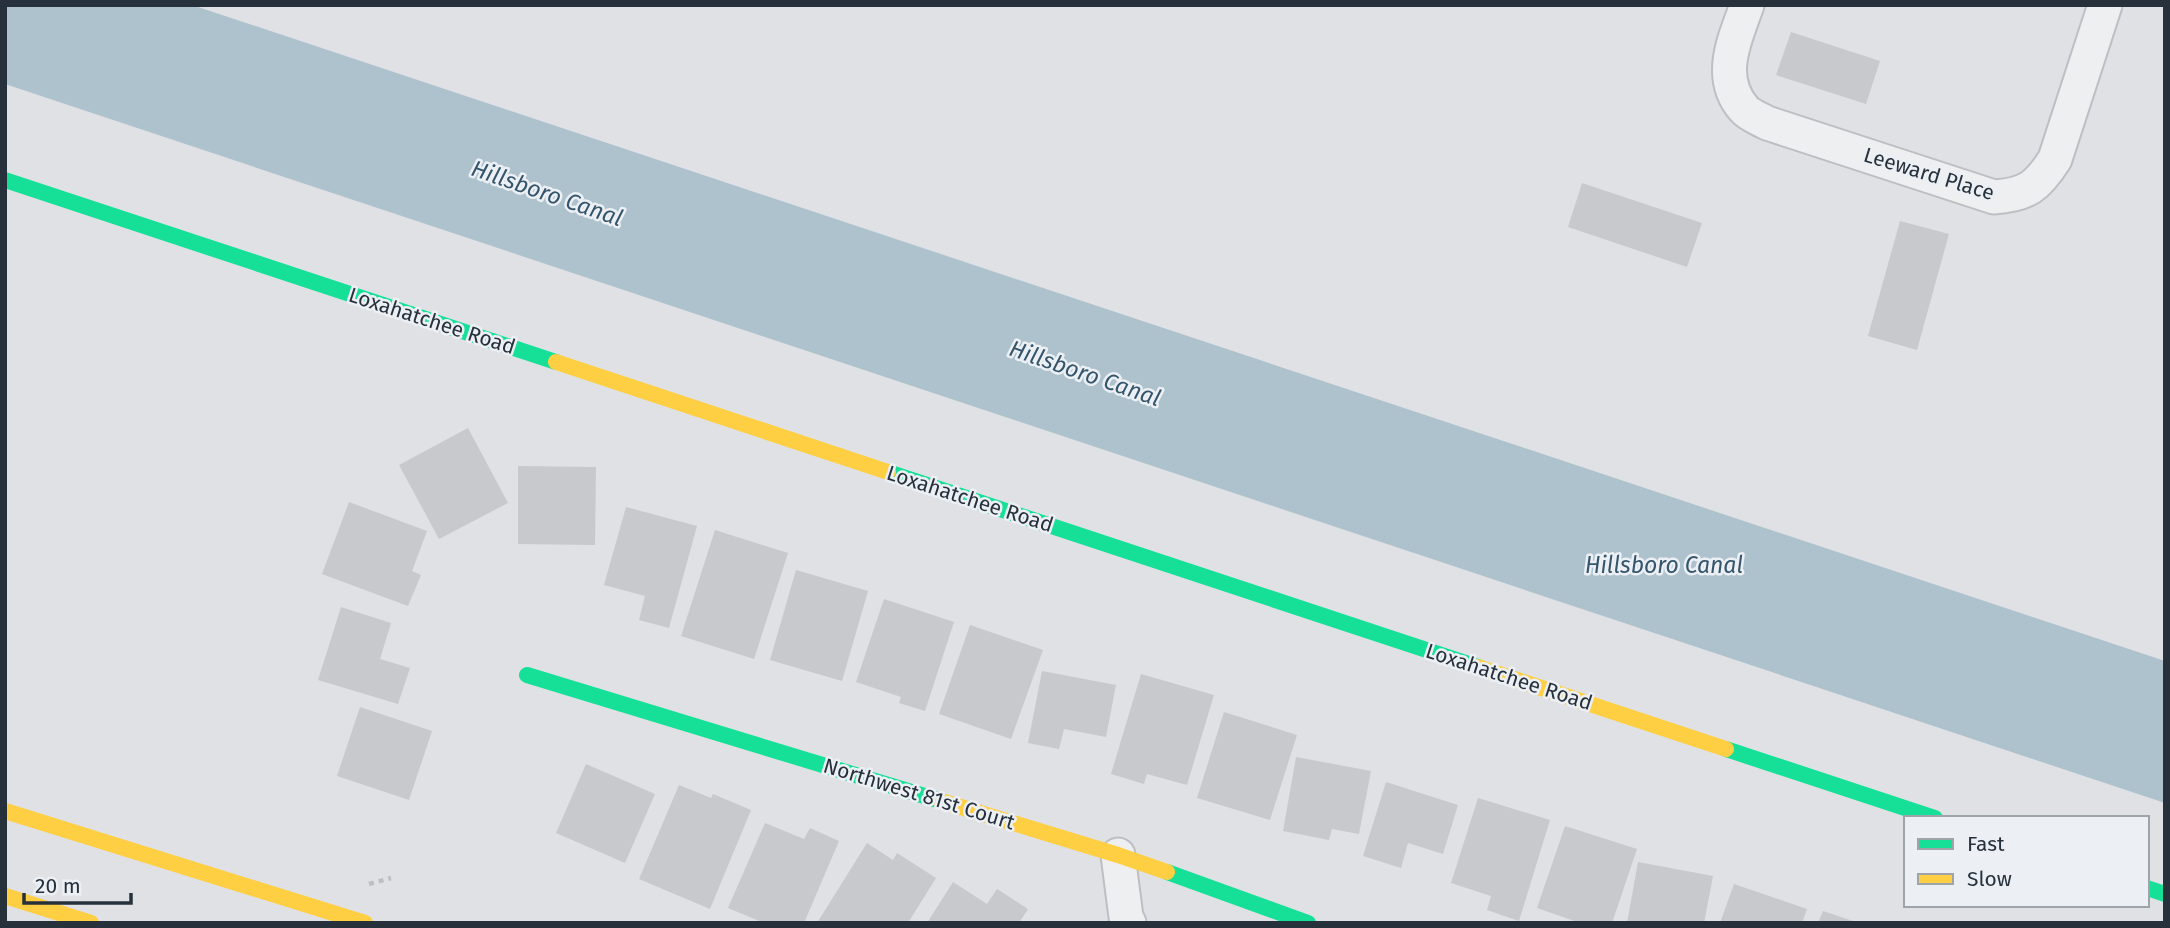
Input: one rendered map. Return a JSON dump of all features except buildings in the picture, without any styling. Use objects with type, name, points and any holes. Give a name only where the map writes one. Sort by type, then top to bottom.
[{"type":"main road","name":"Loxahatchee Road","points":[[5,180],[1929,816]]},
{"type":"main road","name":"Northwest 81st Court","points":[[527,675],[1118,855],[1308,923]]},
{"type":"main road","points":[[5,811],[365,923]]},
{"type":"main road","points":[[5,896],[91,923]]},
{"type":"street","name":"Leeward Place","points":[[1746,5],[1728,60],[1730,86],[1744,110],[1767,123],[1994,197],[2022,193],[2041,181],[2055,159],[2105,5]]},
{"type":"street","points":[[1118,855],[1129,923]]},
{"type":"water","name":"Hillsboro Canal","points":[[5,5],[192,5],[2165,661],[2165,803],[5,84]]},
{"type":"traffic: fast","points":[[5,180],[556,362]]},
{"type":"traffic: fast","points":[[888,472],[1478,667]]},
{"type":"traffic: fast","points":[[527,675],[941,801]]},
{"type":"traffic: fast","points":[[1726,749],[1929,816]]},
{"type":"traffic: fast","points":[[1167,872],[1308,923]]},
{"type":"traffic: fast","points":[[2149,889],[2165,894]]},
{"type":"traffic: slow","points":[[556,362],[888,472]]},
{"type":"traffic: slow","points":[[1478,667],[1726,749]]},
{"type":"traffic: slow","points":[[941,801],[1167,872]]},
{"type":"traffic: slow","points":[[5,811],[365,923]]},
{"type":"traffic: slow","points":[[5,896],[91,923]]}]
